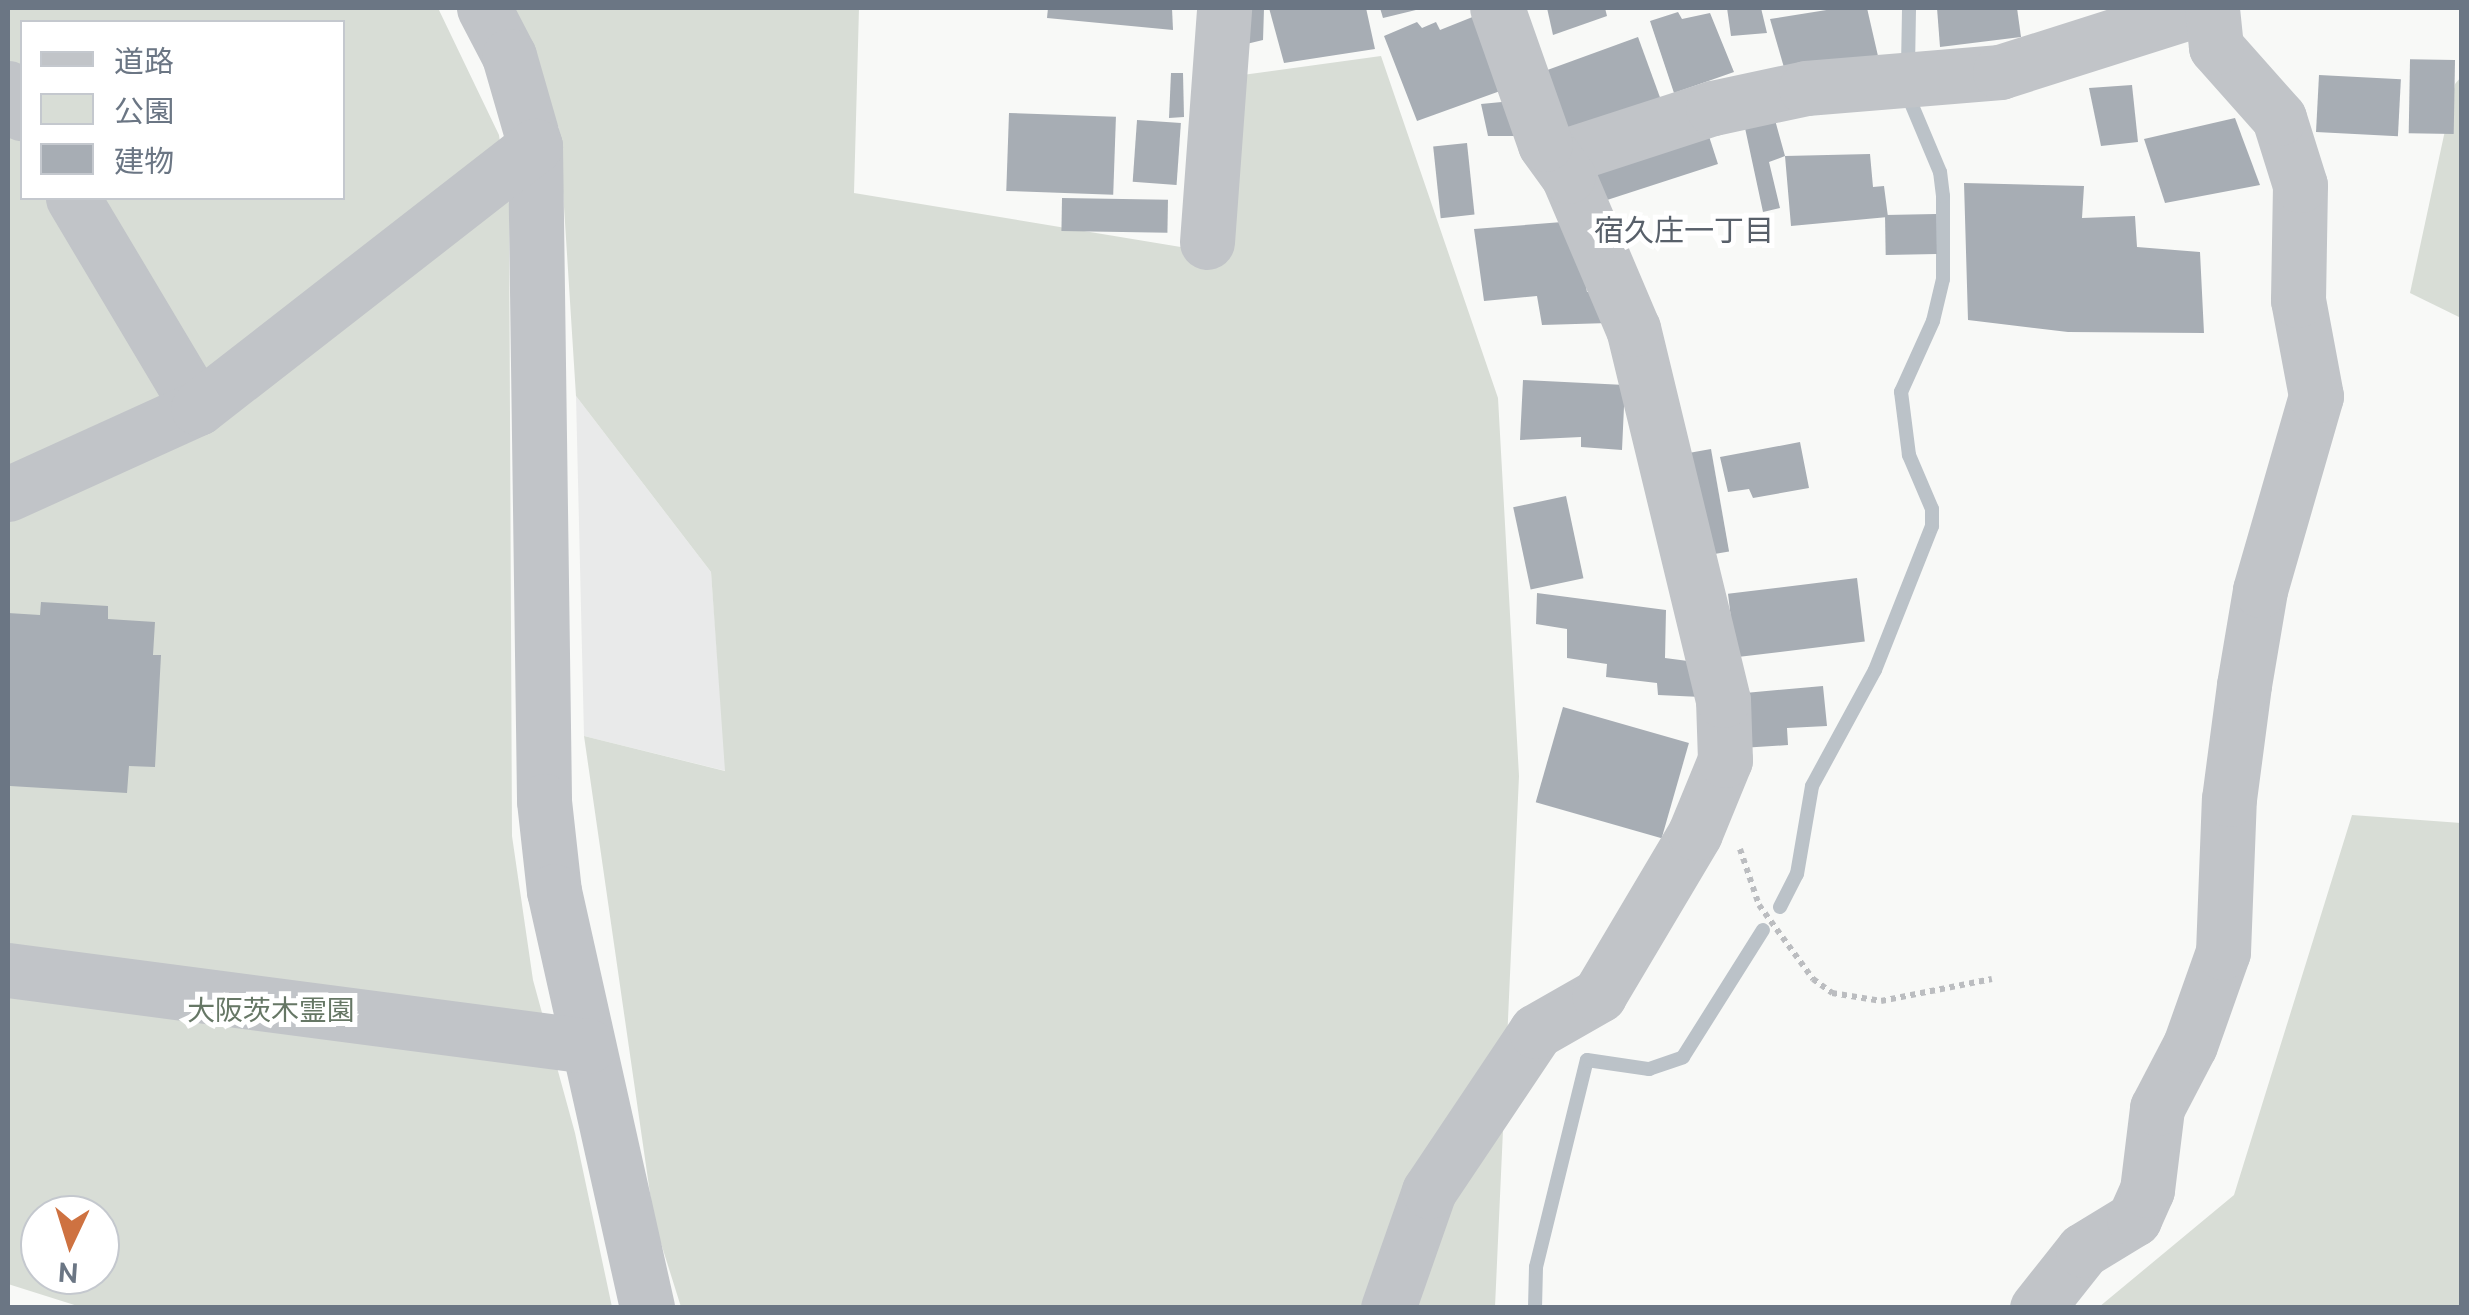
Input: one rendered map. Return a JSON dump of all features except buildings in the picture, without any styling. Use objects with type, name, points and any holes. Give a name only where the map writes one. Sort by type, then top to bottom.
[{"type":"street","points":[[484,8],[510,56],[535,146],[544,801],[554,892],[647,1308]]},
{"type":"street","points":[[1207,242],[1224,8]]},
{"type":"street","points":[[1388,1308],[1429,1191],[1536,1031],[1599,995],[1695,833],[1725,760],[1723,700],[1633,328],[1559,158],[1545,144],[1497,8]]},
{"type":"street","points":[[1559,158],[1713,108],[1806,88],[2000,72],[2202,8]]},
{"type":"street","points":[[2037,1308],[2083,1250],[2134,1219],[2147,1190],[2157,1108],[2190,1045],[2224,952],[2229,799],[2244,685],[2260,590],[2316,396],[2298,300],[2302,206],[2292,153],[2264,94],[2216,46],[2212,8]]},
{"type":"street","points":[[8,494],[198,408],[535,146]]},
{"type":"street","points":[[73,200],[198,408]]},
{"type":"street","points":[[8,970],[588,1046]]},
{"type":"path","points":[[1738,834],[1758,904],[1813,979],[1832,992],[1881,1001],[1992,979]]},
{"type":"shaded area","points":[[576,396],[711,572],[726,771],[584,736]]},
{"type":"green space","name":"大阪茨木霊園","points":[[8,8],[438,8],[499,135],[509,204],[512,836],[533,980],[575,1133],[612,1307],[84,1308],[43,1295],[120,1295],[120,1195],[20,1195],[20,1288],[8,1284]]},
{"type":"green space","points":[[498,8],[859,8],[854,193],[1217,253],[1235,76],[1381,56],[1498,398],[1519,776],[1495,1307],[681,1307],[654,1221],[584,736],[725,771],[711,572],[576,396],[559,128]]},
{"type":"green space","points":[[2461,77],[2461,318],[2410,293],[2455,84]]},
{"type":"green space","points":[[2352,815],[2461,823],[2461,1307],[2099,1307],[2234,1195]]},
{"type":"waterway","points":[[1908,67],[1909,8]]},
{"type":"waterway","points":[[1780,907],[1797,874],[1812,786],[1875,670],[1932,526],[1932,509],[1909,455],[1901,392],[1933,321],[1943,279],[1943,196],[1940,172],[1908,96]]},
{"type":"waterway","points":[[1535,1308],[1536,1267],[1587,1060],[1649,1069],[1683,1057],[1763,930]]},
{"type":"district","name":"宿久庄一丁目","points":[[1684,230]]}]
